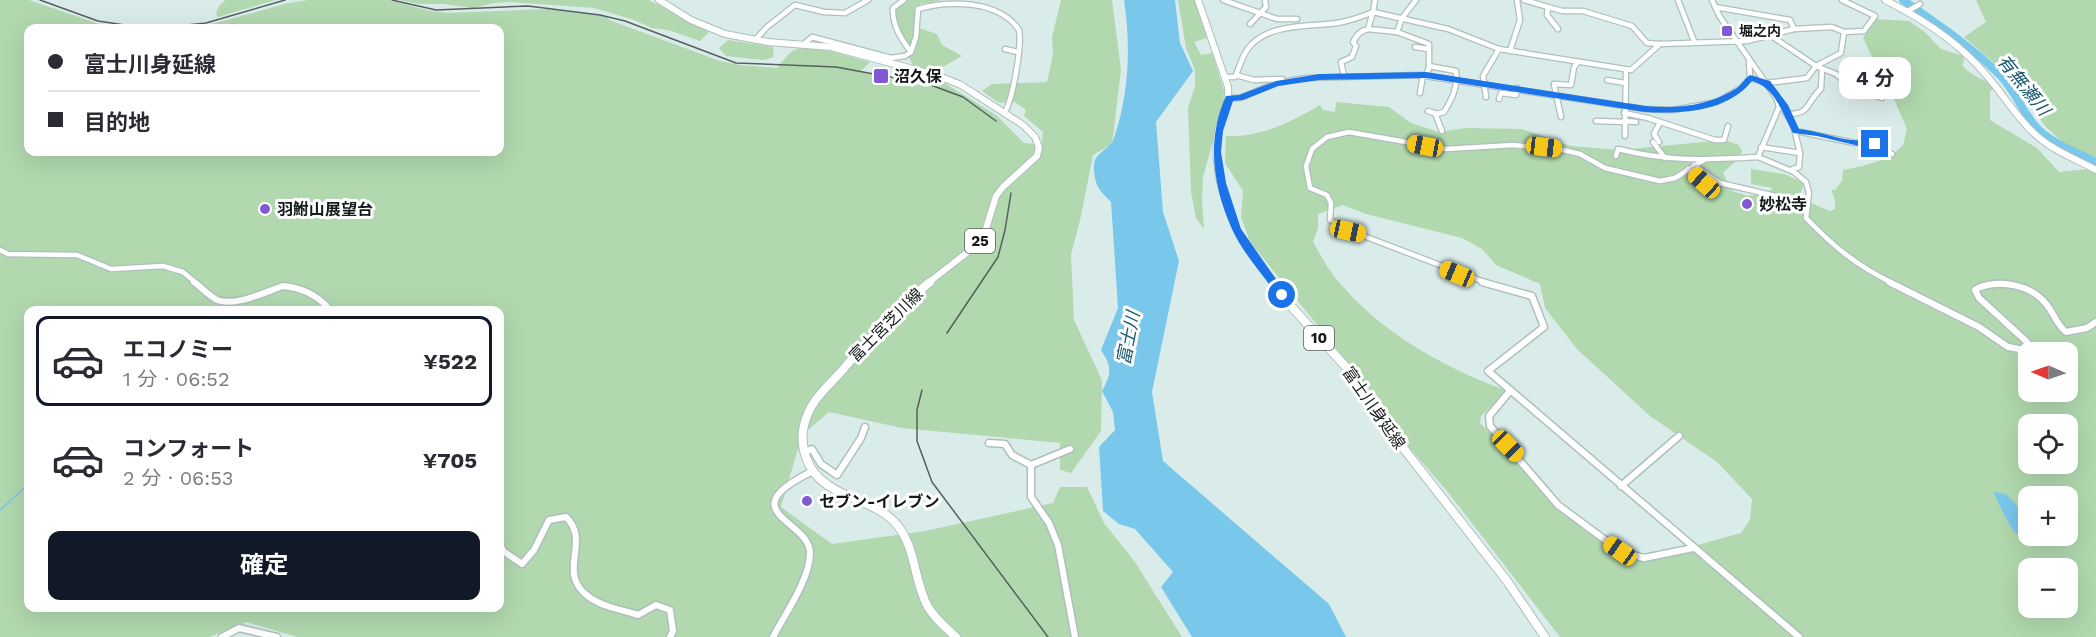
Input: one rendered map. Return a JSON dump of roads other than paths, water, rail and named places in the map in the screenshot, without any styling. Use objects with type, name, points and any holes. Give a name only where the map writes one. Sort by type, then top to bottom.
[{"type":"main road","name":"富士宮芝川線","points":[[659,0],[702,25],[755,40],[831,47],[939,76],[961,85],[1005,112],[1033,133],[1039,148],[1036,159],[999,191],[994,199],[989,226],[978,244],[900,306],[822,393],[806,417],[802,435],[804,452],[813,471],[839,490],[881,512],[898,526],[906,538],[928,606],[937,620],[956,637]]},
{"type":"main road","name":"富士川身延線","points":[[1198,0],[1225,77],[1229,98],[1218,131],[1217,165],[1232,218],[1242,240],[1290,305],[1354,376],[1383,422],[1507,581],[1545,637]]},
{"type":"main road","points":[[1885,0],[1909,10],[1930,25],[1978,67],[2031,131],[2043,142],[2096,170]]},
{"type":"street","points":[[755,40],[767,27],[795,5],[824,12],[845,13],[868,0]]},
{"type":"street","points":[[904,0],[892,8],[892,13],[902,39],[911,52]]},
{"type":"street","points":[[985,7],[987,0]]},
{"type":"street","points":[[1222,0],[1285,20],[1297,19]]},
{"type":"street","points":[[1250,24],[1263,13],[1266,7],[1265,0]]},
{"type":"street","points":[[1368,29],[1375,0]]},
{"type":"street","points":[[1397,32],[1402,18],[1416,0]]},
{"type":"street","points":[[1510,51],[1520,20],[1517,0]]},
{"type":"street","points":[[1524,0],[1562,11],[1582,11],[1628,25],[1647,43],[1660,44],[1737,41],[1794,28],[1832,27],[1844,32],[1864,31],[1875,16],[1853,2],[1842,0]]},
{"type":"street","points":[[1678,0],[1693,27],[1694,41]]},
{"type":"street","points":[[1713,0],[1715,7],[1737,41],[1777,99],[1784,105],[1801,141],[1799,167],[1797,170],[1785,168]]},
{"type":"street","points":[[804,44],[812,37],[860,48],[884,57],[901,58],[911,52],[916,37],[918,9],[927,5],[969,1],[1015,22],[1020,35],[1010,105],[1005,112]]},
{"type":"street","points":[[1909,10],[1920,4]]},
{"type":"street","points":[[1548,7],[1546,15],[1558,29]]},
{"type":"street","points":[[1715,7],[1790,20],[1794,28]]},
{"type":"street","points":[[1236,75],[1238,66],[1252,42],[1284,28],[1338,23],[1373,12],[1448,29],[1498,49],[1626,70],[1631,69],[1660,44]]},
{"type":"street","points":[[1284,28],[1285,20]]},
{"type":"street","points":[[1344,76],[1341,62],[1352,57],[1356,46],[1353,42],[1357,34],[1368,29],[1397,32],[1429,44],[1429,66],[1420,93]]},
{"type":"street","points":[[1750,78],[1767,83],[1807,78],[1816,66],[1841,53],[1844,32]]},
{"type":"street","points":[[1770,35],[1816,66],[1836,74],[1850,86],[1882,98]]},
{"type":"street","points":[[1475,50],[1478,41]]},
{"type":"street","points":[[1414,47],[1428,49]]},
{"type":"street","points":[[1005,49],[1018,52]]},
{"type":"street","points":[[1486,97],[1483,76],[1498,49]]},
{"type":"street","points":[[1225,77],[1236,75],[1254,80],[1294,80],[1344,76],[1425,75],[1624,106],[1674,111],[1708,105],[1742,88],[1750,78],[1752,70],[1748,56]]},
{"type":"street","points":[[1561,117],[1554,84],[1571,85],[1574,67],[1578,62]]},
{"type":"street","points":[[1428,111],[1441,114],[1449,104],[1458,80],[1456,71],[1429,66]]},
{"type":"street","points":[[1787,114],[1800,114],[1808,109],[1812,97],[1821,89],[1822,69]]},
{"type":"street","points":[[1625,136],[1626,70]]},
{"type":"street","points":[[1229,98],[1240,98],[1262,88],[1294,80]]},
{"type":"street","points":[[1607,80],[1625,83]]},
{"type":"street","points":[[1499,99],[1501,93],[1516,95],[1516,88]]},
{"type":"street","points":[[1758,157],[1779,107],[1777,99]]},
{"type":"street","points":[[1599,102],[1602,108]]},
{"type":"street","points":[[1436,113],[1442,131]]},
{"type":"street","points":[[1624,113],[1719,141],[1724,140],[1728,126]]},
{"type":"street","points":[[1596,121],[1636,122]]},
{"type":"street","points":[[1607,130],[1610,121]]},
{"type":"street","points":[[1660,122],[1654,134],[1663,158],[1663,166]]},
{"type":"street","points":[[1796,131],[1817,133],[1863,144],[1871,142],[1892,154]]},
{"type":"street","points":[[1704,160],[1675,178],[1652,180],[1605,168],[1580,154],[1563,150],[1513,145],[1446,149],[1348,132],[1321,140],[1312,147],[1304,165],[1306,180],[1310,188],[1327,195],[1331,203],[1330,220],[1340,228],[1362,234],[1482,283],[1532,296],[1544,327],[1488,371],[1799,637]]},
{"type":"street","points":[[1761,147],[1800,153]]},
{"type":"street","points":[[1616,156],[1618,149],[1663,158],[1704,160],[1758,157],[1796,172],[1805,180],[1809,193],[1806,218],[1832,245],[1872,274],[1912,291],[1979,327],[2008,347],[2025,350],[2027,342],[1979,298],[1975,290],[1977,288],[1986,285],[2018,284],[2028,287],[2050,309],[2060,328],[2066,332],[2086,328],[2096,321]]},
{"type":"street","points":[[1694,165],[1720,183]]},
{"type":"street","points":[[1688,169],[1706,184],[1720,183],[1797,201]]},
{"type":"street","points":[[0,250],[8,254],[77,255],[111,269],[145,266],[173,268],[188,276],[215,298],[223,301],[234,301],[283,286],[290,286],[316,297],[327,306]]},
{"type":"street","points":[[1510,391],[1489,416],[1491,426],[1558,505],[1598,537],[1632,555],[1644,558],[1693,548]]},
{"type":"street","points":[[804,452],[812,449],[821,464],[837,475],[861,438],[865,427]]},
{"type":"street","points":[[1622,486],[1679,436]]},
{"type":"street","points":[[989,443],[1005,444],[1012,455],[1031,465]]},
{"type":"street","points":[[1031,465],[1070,449]]},
{"type":"street","points":[[1031,465],[1031,497],[1049,523],[1058,545],[1075,637]]},
{"type":"street","points":[[773,637],[807,571],[809,561],[808,542],[801,533],[781,518],[776,510],[778,495],[784,486],[813,471]]},
{"type":"street","points":[[504,552],[522,564],[534,550],[549,520],[557,517],[566,518],[575,523],[578,530],[578,540],[571,563],[572,572],[583,593],[604,604],[638,615],[657,605],[670,609],[673,631],[670,637]]},
{"type":"street","points":[[222,637],[239,628],[277,637]]},
{"type":"water","name":"富士川","points":[[1124,0],[1175,0],[1180,43],[1193,71],[1156,122],[1163,212],[1179,261],[1152,392],[1163,461],[1329,604],[1346,637],[1192,637],[1161,587],[1173,572],[1135,529],[1119,524],[1103,511],[1099,447],[1115,430],[1113,412],[1102,391],[1108,379],[1109,366],[1101,350],[1118,308],[1111,202],[1098,187],[1094,166],[1099,154],[1114,138],[1123,104],[1128,52]]},
{"type":"water","points":[[1993,492],[2006,494],[2018,507],[2018,535],[2005,517]]},
{"type":"waterway","name":"有無瀬川","points":[[1903,0],[1965,44],[1999,74],[2031,121],[2042,133],[2064,147],[2096,162]]},
{"type":"waterway","points":[[0,510],[24,489]]},
{"type":"railway","points":[[40,0],[98,21],[118,24]]},
{"type":"railway","points":[[196,24],[285,0]]},
{"type":"railway","points":[[392,0],[436,10],[528,6],[600,15],[625,21],[736,63],[836,67],[928,84],[963,97],[996,121]]},
{"type":"railway","points":[[947,333],[998,257],[1011,193]]},
{"type":"railway","points":[[922,390],[917,410],[917,441],[932,482],[1048,637]]},
{"type":"place","name":"堀之内","points":[[1727,31]]},
{"type":"place","name":"沼久保","points":[[881,76]]},
{"type":"place","name":"妙松寺","points":[[1747,204]]},
{"type":"place","name":"羽鮒山展望台","points":[[265,209]]},
{"type":"place","name":"セブン-イレブン","points":[[807,501]]}]
